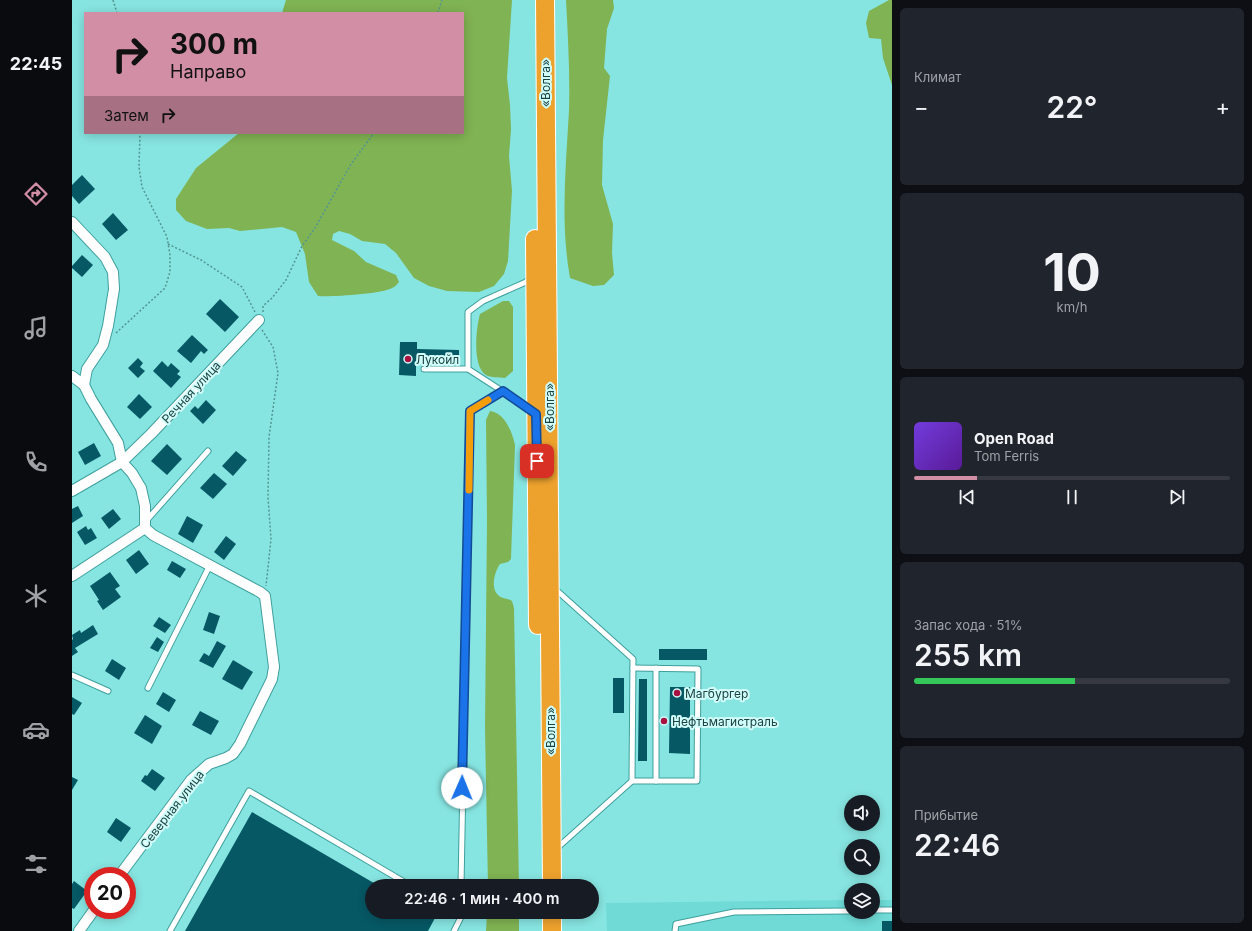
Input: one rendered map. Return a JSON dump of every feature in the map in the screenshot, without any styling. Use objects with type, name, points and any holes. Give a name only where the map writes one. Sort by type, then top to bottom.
[{"type":"highway","name":"«Волга»","points":[[533,0],[540,879]]},
{"type":"highway","name":"«Волга»","points":[[545,0],[552,879]]},
{"type":"highway","points":[[540,919],[540,931]]},
{"type":"highway","points":[[552,919],[552,931]]},
{"type":"street","points":[[72,222],[105,256],[113,272],[114,289],[108,326],[103,344],[87,369],[84,385]]},
{"type":"street","name":"Речная улица","points":[[72,491],[122,462],[152,434],[259,320]]},
{"type":"street","points":[[72,376],[84,385],[118,443],[122,462],[132,473],[141,488],[145,506],[145,525],[153,535],[265,596]]},
{"type":"street","points":[[72,576],[145,525]]},
{"type":"street","name":"Северная улица","points":[[127,867],[191,780],[209,764],[233,754],[240,744],[272,679],[274,667],[265,596]]},
{"type":"street","points":[[78,931],[87,919]]},
{"type":"lane","points":[[468,369],[468,312],[483,301],[526,282],[535,273]]},
{"type":"lane","points":[[424,369],[468,369],[536,414]]},
{"type":"lane","points":[[461,879],[470,411],[503,391]]},
{"type":"lane","points":[[145,525],[208,451]]},
{"type":"lane","points":[[148,688],[210,565]]},
{"type":"lane","points":[[550,585],[633,659],[632,781]]},
{"type":"lane","points":[[551,853],[632,781],[697,781],[698,668],[633,668]]},
{"type":"lane","points":[[656,668],[656,781]]},
{"type":"lane","points":[[72,675],[108,691]]},
{"type":"lane","points":[[170,931],[249,791],[399,879]]},
{"type":"lane","points":[[880,910],[892,910]]},
{"type":"lane","points":[[675,931],[676,924],[734,912],[844,911]]},
{"type":"lane","points":[[454,931],[460,919]]},
{"type":"path","points":[[113,0],[117,12]]},
{"type":"path","points":[[438,12],[442,0]]},
{"type":"path","points":[[103,344],[165,288],[170,272],[167,237],[142,186],[139,167],[140,134]]},
{"type":"path","points":[[259,320],[263,311],[263,306],[272,298],[286,280],[302,246],[315,228],[351,164],[373,134]]},
{"type":"path","points":[[168,244],[202,260],[242,287],[259,320],[260,327],[273,347],[278,373],[269,437],[268,497],[271,539],[265,596]]},
{"type":"shaded area","points":[[844,900],[844,919],[880,919],[880,900],[892,900],[892,931],[607,931],[606,903]]},
{"type":"green space","points":[[286,0],[512,0],[507,78],[510,105],[511,129],[509,156],[512,191],[508,261],[504,274],[494,286],[479,292],[447,291],[429,286],[414,278],[396,253],[385,244],[362,241],[350,234],[339,231],[333,234],[332,240],[354,251],[366,262],[396,275],[399,282],[393,288],[378,292],[318,296],[309,282],[305,254],[296,232],[282,227],[240,231],[229,228],[207,229],[186,221],[176,210],[176,199],[196,168],[238,134],[464,134],[464,12],[282,12]]},
{"type":"green space","points":[[566,0],[613,0],[614,8],[607,29],[604,68],[610,76],[603,140],[602,185],[613,224],[612,253],[614,275],[604,285],[593,286],[570,278],[567,257],[564,215],[569,110]]},
{"type":"green space","points":[[889,0],[892,0],[892,85],[883,58],[881,39],[869,38],[866,23],[869,11]]},
{"type":"green space","points":[[503,301],[509,301],[513,307],[513,371],[505,378],[488,376],[482,371],[477,356],[476,347],[477,328],[480,314]]},
{"type":"green space","points":[[490,411],[500,415],[510,429],[515,445],[511,559],[508,562],[500,564],[495,575],[494,588],[498,595],[512,601],[514,608],[519,879],[488,879],[485,728],[487,520],[486,420]]},
{"type":"green space","points":[[487,919],[519,919],[519,931],[486,931]]},
{"type":"building","points":[[82,175],[95,189],[79,204],[72,196],[72,185]]},
{"type":"building","points":[[113,213],[128,230],[116,240],[102,224]]},
{"type":"building","points":[[82,255],[93,265],[82,277],[72,268],[72,266]]},
{"type":"building","points":[[220,299],[239,317],[225,332],[206,314]]},
{"type":"building","points":[[192,335],[208,350],[204,354],[201,351],[191,363],[177,351]]},
{"type":"building","points":[[400,342],[417,342],[417,349],[459,350],[459,363],[416,362],[416,376],[399,375]]},
{"type":"building","points":[[138,358],[143,363],[140,367],[145,371],[138,378],[128,368]]},
{"type":"building","points":[[162,361],[168,367],[171,363],[180,371],[177,374],[181,377],[171,388],[153,371]]},
{"type":"building","points":[[139,394],[152,407],[140,419],[127,407]]},
{"type":"building","points":[[206,400],[216,410],[203,424],[190,411],[195,406],[198,409]]},
{"type":"building","points":[[94,443],[101,456],[85,465],[78,452]]},
{"type":"building","points":[[167,444],[182,459],[167,475],[151,461]]},
{"type":"building","points":[[236,451],[247,460],[233,476],[222,466]]},
{"type":"building","points":[[214,473],[227,484],[213,499],[200,488]]},
{"type":"building","points":[[78,506],[83,516],[72,523],[72,509]]},
{"type":"building","points":[[113,509],[121,519],[109,529],[101,518]]},
{"type":"building","points":[[187,516],[203,525],[193,543],[178,534]]},
{"type":"building","points":[[86,526],[88,530],[91,528],[97,538],[85,545],[77,532]]},
{"type":"building","points":[[226,536],[236,544],[224,560],[214,552]]},
{"type":"building","points":[[139,550],[149,564],[136,574],[126,560]]},
{"type":"building","points":[[172,561],[186,569],[180,578],[167,570]]},
{"type":"building","points":[[110,572],[120,586],[115,589],[121,597],[103,610],[97,601],[99,600],[90,586]]},
{"type":"building","points":[[209,612],[220,616],[214,634],[203,630]]},
{"type":"building","points":[[159,617],[171,625],[165,633],[153,626]]},
{"type":"building","points":[[93,625],[98,634],[75,648],[78,652],[72,656],[72,635],[80,630],[81,633]]},
{"type":"building","points":[[157,637],[164,642],[158,652],[150,648]]},
{"type":"building","points":[[217,641],[226,646],[213,668],[199,661],[204,653],[209,656]]},
{"type":"building","points":[[659,649],[707,649],[707,660],[659,660]]},
{"type":"building","points":[[112,659],[126,668],[119,680],[105,671]]},
{"type":"building","points":[[233,660],[253,672],[242,690],[222,679]]},
{"type":"building","points":[[613,678],[624,678],[624,713],[613,713]]},
{"type":"building","points":[[639,679],[647,679],[647,761],[638,761]]},
{"type":"building","points":[[670,687],[690,687],[690,754],[669,753]]},
{"type":"building","points":[[163,692],[176,700],[169,712],[156,704]]},
{"type":"building","points":[[72,697],[82,703],[74,715],[72,714]]},
{"type":"building","points":[[200,711],[219,721],[211,735],[192,725]]},
{"type":"building","points":[[145,715],[162,726],[152,744],[134,733]]},
{"type":"building","points":[[152,769],[165,778],[155,791],[141,781]]},
{"type":"building","points":[[72,777],[78,780],[72,790]]},
{"type":"building","points":[[252,812],[367,879],[365,879],[365,919],[434,919],[428,931],[185,931]]},
{"type":"building","points":[[116,818],[131,828],[121,842],[107,832]]},
{"type":"building","points":[[74,881],[84,889],[84,895],[74,909],[72,908],[72,884]]},
{"type":"building","points":[[882,921],[892,921],[892,931],[882,931]]},
{"type":"slow traffic","points":[[469,490],[470,411],[488,400]]},
{"type":"place","name":"Лукойл","points":[[408,359]]},
{"type":"place","name":"Магбургер","points":[[677,693]]},
{"type":"place","name":"Нефтьмагистраль","points":[[664,721]]},
{"type":"route","points":[[462,788],[470,411],[503,391],[536,414],[537,461]]}]
